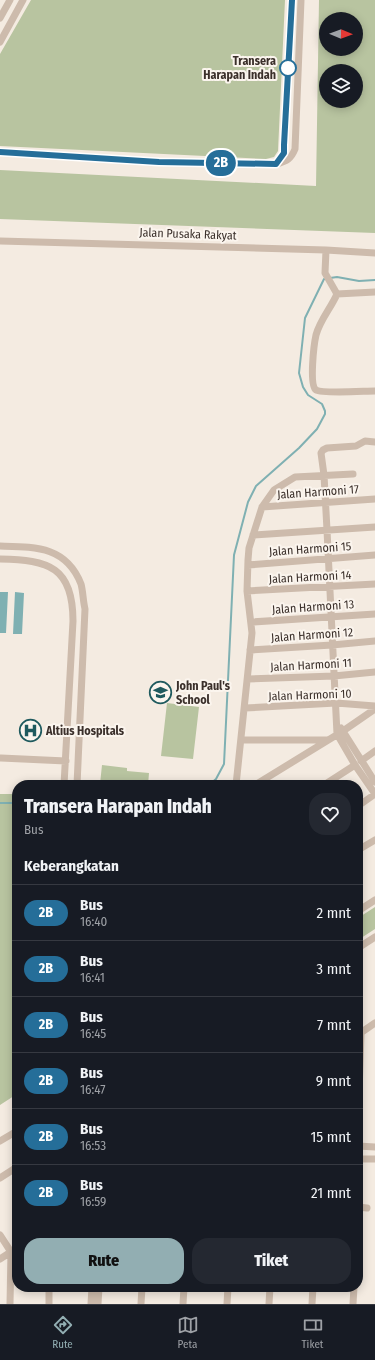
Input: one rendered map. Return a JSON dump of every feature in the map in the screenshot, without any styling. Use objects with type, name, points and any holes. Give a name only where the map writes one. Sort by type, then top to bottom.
[{"type":"street","points":[[0,18],[10,0]]},
{"type":"street","points":[[0,42],[23,0]]},
{"type":"street","points":[[276,164],[284,153],[292,0]]},
{"type":"street","points":[[0,152],[159,162],[276,164],[287,161],[292,156],[295,149],[301,0]]},
{"type":"street","name":"Jalan Pusaka Rakyat","points":[[0,241],[326,250],[375,253]]},
{"type":"street","points":[[326,250],[325,273],[337,294]]},
{"type":"street","points":[[337,294],[375,292]]},
{"type":"street","points":[[337,294],[316,335],[312,368],[314,387],[316,390],[320,391],[375,391]]},
{"type":"street","points":[[363,802],[375,794],[336,724],[332,616],[324,475],[321,453],[325,449],[356,446],[365,441],[375,442]]},
{"type":"street","points":[[237,780],[252,633],[252,622],[247,591],[249,548],[262,507],[274,490],[295,477],[353,474]]},
{"type":"street","name":"Jalan Harmoni 17","points":[[262,507],[375,499]]},
{"type":"street","points":[[253,535],[375,527]]},
{"type":"street","points":[[0,546],[36,547],[50,551],[62,557],[72,567],[81,585],[85,609],[77,780]]},
{"type":"street","name":"Jalan Harmoni 15","points":[[248,565],[375,555]]},
{"type":"street","points":[[0,559],[24,559],[46,564],[59,574],[69,588],[73,604],[73,627],[64,780]]},
{"type":"street","name":"Jalan Harmoni 14","points":[[247,591],[375,584]]},
{"type":"street","name":"Jalan Harmoni 13","points":[[252,622],[375,614]]},
{"type":"street","points":[[73,627],[84,628]]},
{"type":"street","name":"Jalan Harmoni 12","points":[[250,650],[332,646],[375,641]]},
{"type":"street","name":"Jalan Harmoni 11","points":[[248,679],[334,676],[375,672]]},
{"type":"street","name":"Jalan Harmoni 10","points":[[245,708],[336,703],[375,706]]},
{"type":"street","points":[[263,780],[375,709]]},
{"type":"street","points":[[68,722],[80,722]]},
{"type":"street","points":[[242,740],[327,740]]},
{"type":"street","points":[[332,780],[375,751]]},
{"type":"street","points":[[1,758],[66,761]]},
{"type":"street","points":[[358,763],[375,782]]},
{"type":"street","points":[[363,847],[375,840]]},
{"type":"street","points":[[363,908],[375,900]]},
{"type":"street","points":[[363,945],[375,937]]},
{"type":"street","points":[[363,1032],[375,1023]]},
{"type":"street","points":[[0,1141],[12,1134]]},
{"type":"street","points":[[363,1146],[375,1147]]},
{"type":"street","points":[[363,1159],[375,1159]]},
{"type":"street","points":[[0,1178],[12,1170]]},
{"type":"street","points":[[363,1208],[367,1208]]},
{"type":"street","points":[[0,1235],[12,1248]]},
{"type":"street","points":[[0,1259],[12,1251]]},
{"type":"street","points":[[10,1304],[12,1277]]},
{"type":"street","points":[[48,1304],[49,1292]]},
{"type":"street","points":[[91,1304],[92,1292]]},
{"type":"street","points":[[98,1304],[99,1292]]},
{"type":"street","points":[[141,1304],[142,1292]]},
{"type":"street","points":[[183,1304],[184,1292]]},
{"type":"street","points":[[227,1304],[228,1292]]},
{"type":"street","points":[[269,1304],[270,1292]]},
{"type":"street","points":[[312,1304],[313,1292]]},
{"type":"street","points":[[353,1304],[354,1292]]},
{"type":"green space","points":[[31,0],[285,0],[278,151],[274,157],[266,159],[0,146],[0,54]]},
{"type":"green space","points":[[319,0],[375,0],[375,233],[0,219],[0,170],[316,186]]},
{"type":"green space","points":[[167,703],[199,707],[193,759],[161,756]]},
{"type":"green space","points":[[102,765],[127,768],[127,771],[149,773],[148,780],[100,780]]},
{"type":"green space","points":[[0,794],[12,794],[12,1097],[0,1105]]},
{"type":"green space","points":[[375,907],[375,929],[363,937],[363,915]]},
{"type":"water","points":[[0,592],[8,592],[6,633],[0,633]]},
{"type":"water","points":[[15,592],[24,593],[22,634],[13,634]]},
{"type":"waterway","points":[[330,278],[337,277],[359,281],[375,280]]},
{"type":"waterway","points":[[215,780],[224,764],[234,555],[248,502],[256,486],[299,448],[317,429],[325,414],[322,404],[308,395],[303,387],[299,373],[305,318],[324,279],[326,279]]},
{"type":"waterway","points":[[0,803],[12,803]]},
{"type":"bus line","name":"2B","points":[[0,152],[159,162],[276,164],[284,153],[292,0]]},
{"type":"place","name":"Transera Harapan Indah","points":[[288,68]]},
{"type":"place","name":"John Paul's School","points":[[161,693]]},
{"type":"place","name":"Altius Hospitals","points":[[31,731]]}]
